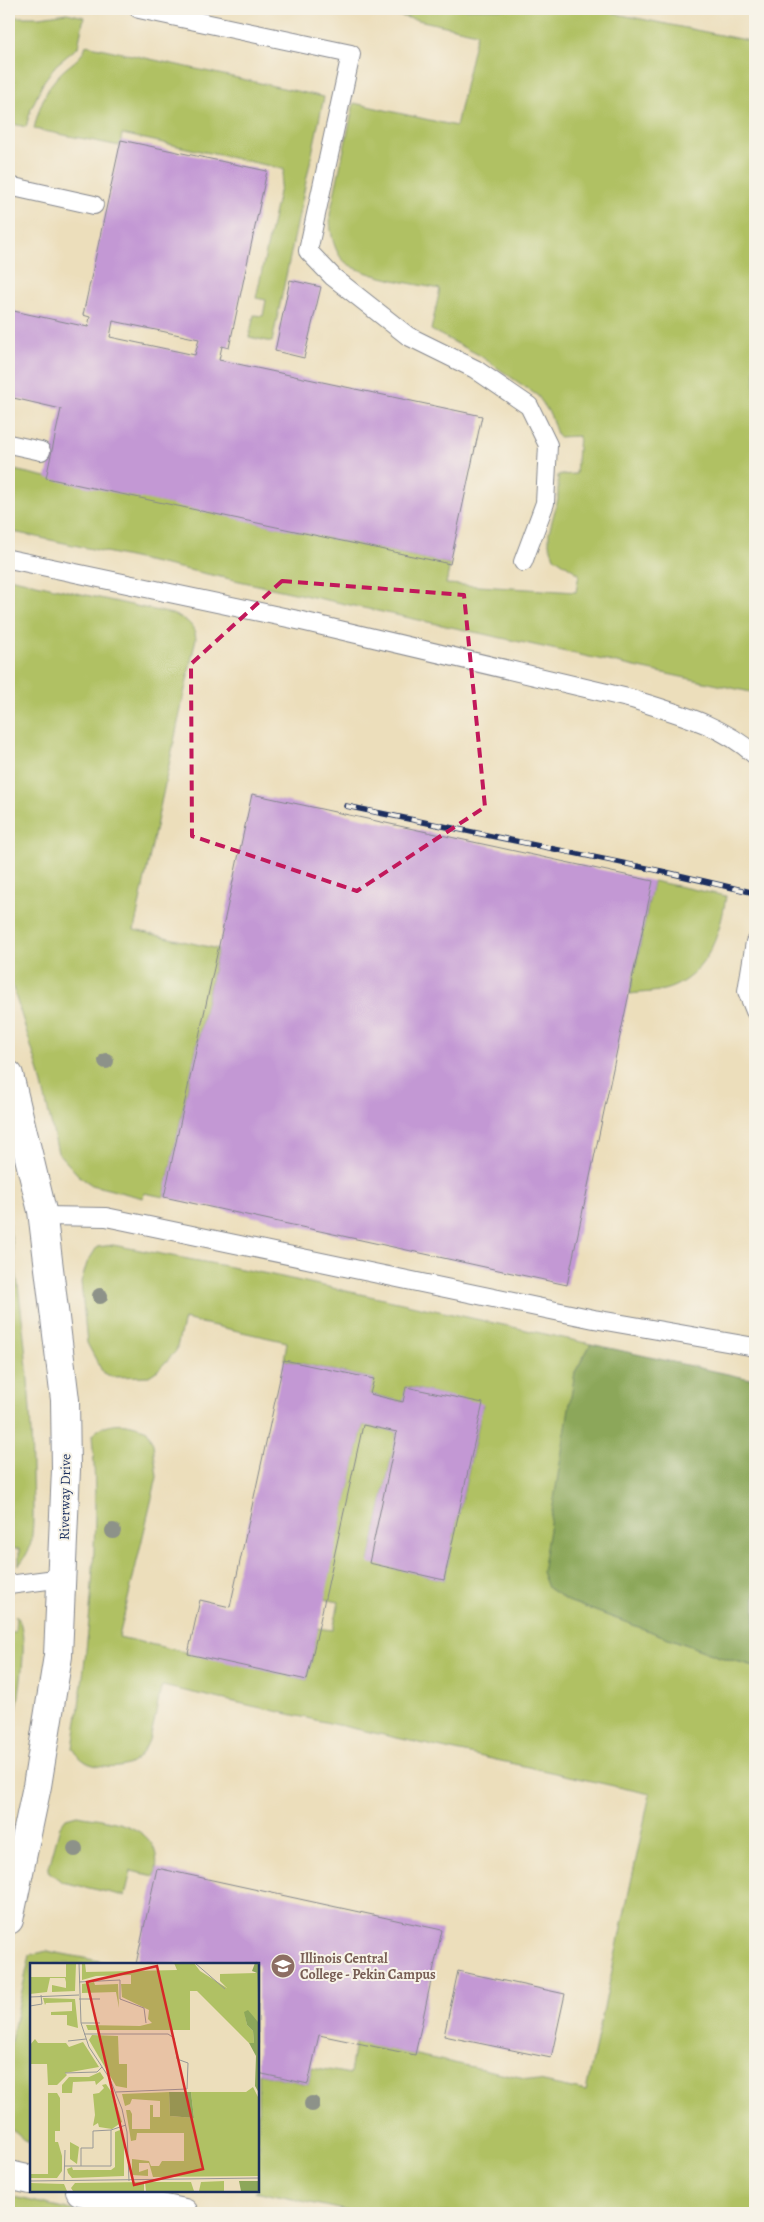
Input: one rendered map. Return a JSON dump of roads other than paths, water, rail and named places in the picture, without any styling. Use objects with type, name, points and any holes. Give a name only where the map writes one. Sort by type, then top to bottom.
[{"type":"street","name":"Riverway Drive","points":[[9,1075],[43,1216],[65,1400],[66,1469],[63,1578],[58,1656],[37,1786],[9,1920]]},
{"type":"street","points":[[9,2175],[30,2180]]},
{"type":"street","points":[[85,2192],[184,2213]]},
{"type":"lane","points":[[139,9],[351,54],[308,252],[333,277],[408,336],[475,369],[529,406],[548,445],[545,503],[523,562]]},
{"type":"lane","points":[[9,186],[94,205]]},
{"type":"lane","points":[[9,444],[41,451]]},
{"type":"lane","points":[[9,559],[293,619],[632,699],[686,716],[717,729],[744,745],[755,755]]},
{"type":"lane","points":[[755,942],[747,992],[755,1012]]},
{"type":"lane","points":[[43,1216],[106,1217],[594,1319],[755,1347]]},
{"type":"lane","points":[[9,1585],[63,1578]]},
{"type":"railway","points":[[346,806],[661,871],[755,893]]},
{"type":"place","name":"Illinois Central College - Pekin Campus","points":[[283,1966]]}]
